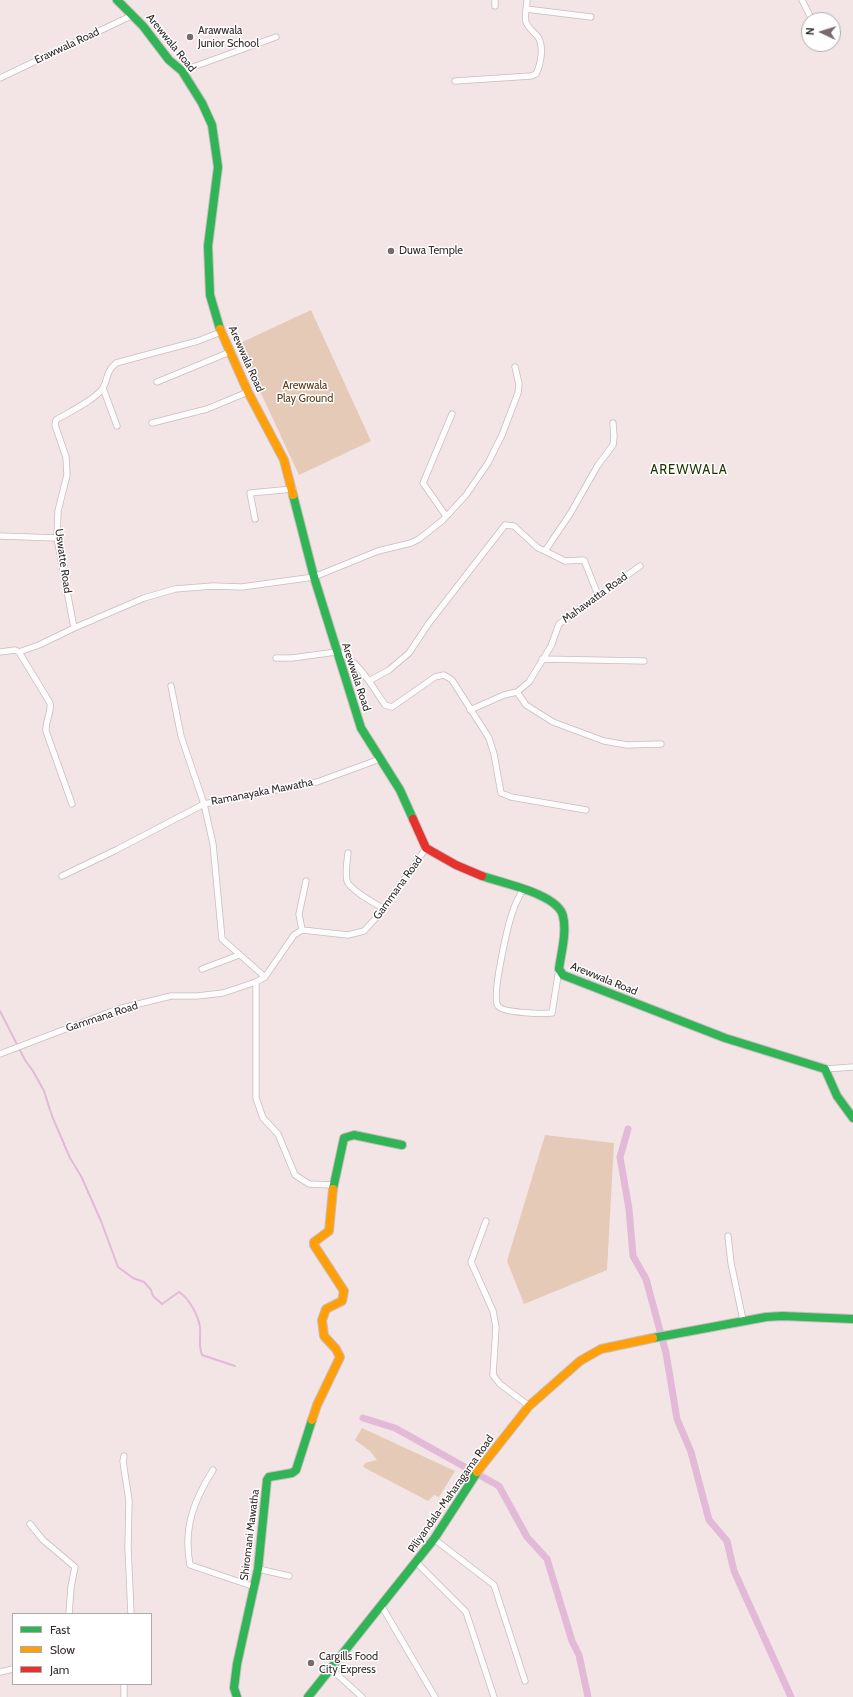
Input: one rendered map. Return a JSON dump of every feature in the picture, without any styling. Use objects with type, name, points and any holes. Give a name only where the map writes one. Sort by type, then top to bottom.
[{"type":"street","name":"Arewwala Road","points":[[117,0],[133,15],[169,60],[182,71],[202,103],[212,125],[218,167],[208,246],[210,295],[221,332],[248,392],[284,460],[314,578],[361,728],[400,790],[426,848],[456,865],[476,874],[523,889],[548,899],[557,906],[563,915],[564,927],[559,969],[563,975],[725,1038],[825,1069]]},
{"type":"street","points":[[455,81],[531,76],[536,74],[539,68],[541,47],[539,38],[527,24],[525,18],[527,0]]},
{"type":"street","points":[[802,0],[808,12]]},
{"type":"street","points":[[526,9],[591,17]]},
{"type":"street","name":"Erawwala Road","points":[[0,78],[133,15]]},
{"type":"street","points":[[182,71],[276,37]]},
{"type":"street","points":[[117,426],[103,388],[109,370],[116,363],[198,341],[221,332]]},
{"type":"street","points":[[158,382],[230,352]]},
{"type":"street","points":[[0,652],[15,650],[19,652],[39,645],[74,628],[144,598],[175,589],[213,586],[242,587],[314,578],[378,551],[411,543],[419,539],[446,516],[466,495],[484,469],[502,436],[518,393],[519,384],[515,367]]},
{"type":"street","name":"Uswatte Road","points":[[74,628],[57,538],[58,510],[67,475],[66,457],[55,425],[56,420],[96,395],[103,388]]},
{"type":"street","points":[[152,422],[207,409],[248,392]]},
{"type":"street","points":[[446,516],[423,484],[452,414]]},
{"type":"street","points":[[545,551],[570,514],[598,465],[612,445],[614,437],[613,423]]},
{"type":"street","points":[[256,519],[250,493],[292,489]]},
{"type":"street","points":[[369,681],[389,670],[409,653],[429,623],[505,525],[514,526],[538,548],[565,561],[584,560],[598,595]]},
{"type":"street","points":[[0,536],[57,538]]},
{"type":"street","name":"Mahawatta Road","points":[[470,710],[504,695],[517,692],[529,682],[551,646],[559,624],[640,566]]},
{"type":"street","points":[[19,652],[50,703],[51,708],[46,719],[46,731],[72,804]]},
{"type":"street","points":[[276,658],[292,658],[336,652],[343,654],[351,659],[369,681],[385,705],[392,707],[435,676],[444,676],[452,680],[489,738],[494,754],[501,793],[511,797],[586,810]]},
{"type":"street","points":[[542,659],[644,661]]},
{"type":"street","points":[[171,686],[181,736],[204,804],[213,844],[222,939],[265,977]]},
{"type":"street","points":[[517,692],[526,705],[553,722],[604,741],[627,745],[661,744]]},
{"type":"street","name":"Ramanayaka Mawatha","points":[[62,876],[116,850],[204,804],[317,782],[380,759]]},
{"type":"street","name":"Gammana Road","points":[[0,1054],[118,1009],[170,996],[197,996],[223,993],[256,982],[265,977],[294,935],[302,930],[348,935],[364,932],[384,909],[426,848]]},
{"type":"street","points":[[348,853],[346,875],[348,883],[354,889],[384,909]]},
{"type":"street","points":[[302,930],[299,914],[306,880]]},
{"type":"street","points":[[523,889],[513,911],[501,957],[496,998],[497,1005],[500,1008],[517,1012],[552,1013],[559,969]]},
{"type":"street","points":[[202,969],[239,955]]},
{"type":"street","points":[[256,982],[256,1098],[264,1118],[278,1134],[295,1175],[310,1184],[333,1186]]},
{"type":"street","points":[[853,1067],[825,1069],[837,1096],[853,1118]]},
{"type":"street","name":"Shiromani Mawatha","points":[[237,1697],[234,1688],[237,1664],[258,1569],[267,1480],[269,1477],[292,1473],[296,1470],[317,1405],[340,1357],[339,1351],[324,1336],[321,1320],[323,1312],[327,1308],[342,1300],[344,1291],[314,1245],[314,1242],[329,1231],[333,1186],[344,1138],[354,1135],[402,1144]]},
{"type":"street","points":[[486,1221],[471,1262],[493,1311],[496,1327],[493,1375],[500,1384],[529,1406]]},
{"type":"street","points":[[728,1236],[731,1263],[743,1320]]},
{"type":"street","name":"Piliyandala-Maharagama Road","points":[[308,1697],[434,1539],[476,1473],[529,1406],[559,1378],[591,1354],[601,1349],[743,1320],[782,1316],[853,1319]]},
{"type":"street","points":[[124,1456],[123,1461],[129,1501],[128,1547],[131,1613]]},
{"type":"street","points":[[213,1470],[201,1488],[188,1522],[190,1565],[255,1587]]},
{"type":"street","points":[[30,1524],[43,1540],[75,1567],[71,1588],[69,1613]]},
{"type":"street","points":[[434,1539],[494,1585],[525,1681]]},
{"type":"street","points":[[416,1562],[466,1612],[494,1697]]},
{"type":"street","points":[[258,1569],[289,1576]]},
{"type":"street","points":[[381,1604],[435,1697]]},
{"type":"street","points":[[330,1668],[362,1697]]},
{"type":"street","points":[[0,1672],[12,1669]]},
{"type":"street","points":[[124,1685],[124,1697]]},
{"type":"green space","name":"Arewwala Play Ground","points":[[311,310],[371,441],[299,475],[238,344]]},
{"type":"green space","points":[[545,1135],[614,1143],[607,1270],[524,1304],[507,1261]]},
{"type":"green space","points":[[362,1428],[455,1471],[439,1497],[434,1495],[428,1501],[363,1467],[365,1463],[377,1460],[370,1451],[355,1440]]},
{"type":"waterway","points":[[0,1011],[25,1060],[44,1091],[52,1116],[70,1158],[81,1176],[101,1221],[118,1267],[133,1278],[144,1282],[151,1290],[153,1296],[162,1304],[179,1292],[183,1295],[195,1312],[199,1322],[200,1348],[202,1355],[235,1366]]},
{"type":"waterway","points":[[628,1129],[620,1157],[629,1209],[633,1256],[646,1279],[666,1353],[677,1419],[691,1452],[709,1520],[727,1541],[734,1571],[791,1697]]},
{"type":"waterway","points":[[363,1418],[395,1428],[499,1486],[527,1537],[547,1559],[572,1641],[579,1655],[588,1697]]},
{"type":"traffic: fast","points":[[117,0],[143,26],[169,60],[182,71],[202,103],[212,125],[218,167],[208,246],[210,295],[220,329]]},
{"type":"traffic: fast","points":[[293,495],[314,577],[361,728],[400,790],[413,819]]},
{"type":"traffic: fast","points":[[482,876],[528,890],[551,901],[559,908],[563,916],[564,923],[564,936],[559,969],[563,975],[725,1038],[825,1069],[837,1096],[853,1118]]},
{"type":"traffic: fast","points":[[333,1189],[344,1138],[354,1135],[402,1145]]},
{"type":"traffic: fast","points":[[653,1338],[766,1317],[782,1316],[853,1319]]},
{"type":"traffic: fast","points":[[237,1697],[234,1688],[237,1664],[258,1569],[267,1480],[269,1477],[292,1473],[296,1470],[312,1420]]},
{"type":"traffic: fast","points":[[308,1697],[434,1539],[476,1474]]},
{"type":"traffic: slow","points":[[220,329],[248,392],[284,460],[293,495]]},
{"type":"traffic: slow","points":[[312,1420],[317,1405],[340,1357],[336,1349],[324,1336],[322,1320],[326,1309],[342,1301],[344,1291],[314,1245],[314,1242],[329,1231],[333,1189]]},
{"type":"traffic: slow","points":[[477,1472],[529,1406],[580,1361],[601,1349],[653,1338]]},
{"type":"traffic: jam","points":[[413,819],[426,848],[456,865],[482,876]]},
{"type":"place","name":"Arawwala Junior School","points":[[190,37]]},
{"type":"place","name":"Duwa Temple","points":[[391,251]]},
{"type":"place","name":"Cargills Food City Express","points":[[311,1663]]},
{"type":"district","name":"AREWWALA","points":[[689,470]]}]
